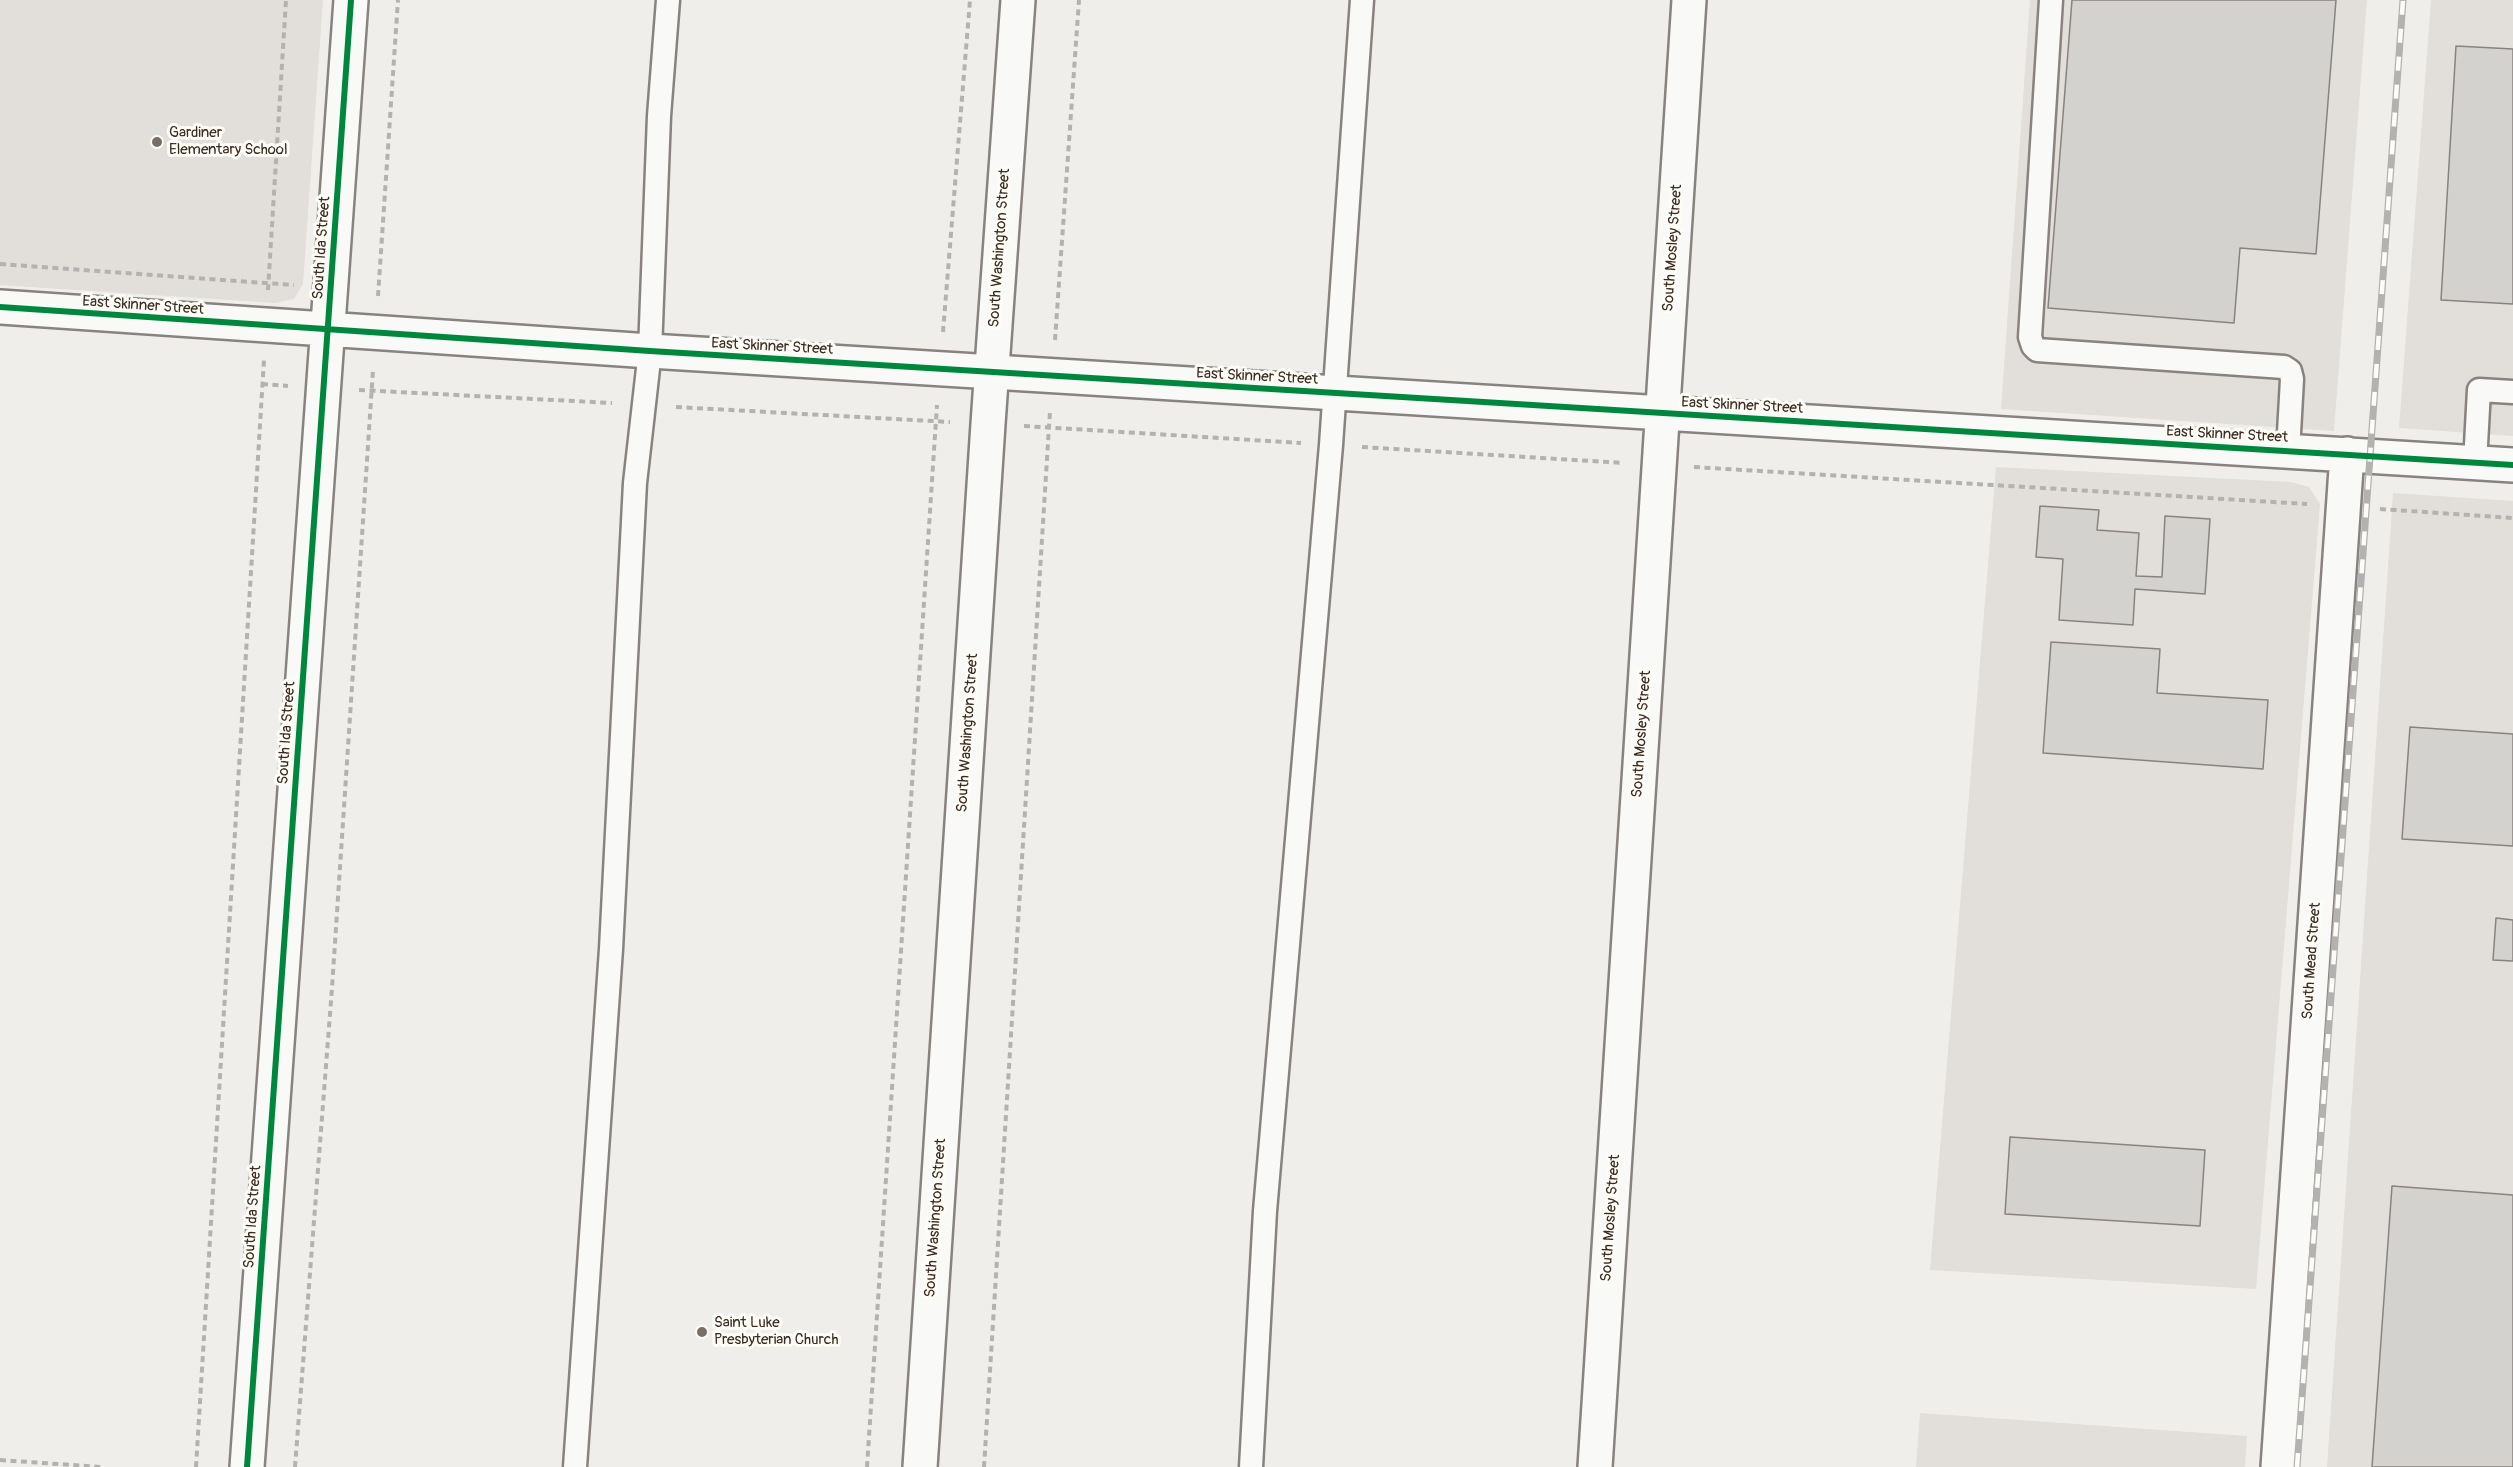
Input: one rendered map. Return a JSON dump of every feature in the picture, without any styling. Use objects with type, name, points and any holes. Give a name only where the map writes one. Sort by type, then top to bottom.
[{"type":"street","name":"South Ida Street","points":[[247,1467],[351,0]]},
{"type":"street","name":"South Washington Street","points":[[920,1467],[1018,0]]},
{"type":"street","name":"South Mosley Street","points":[[1595,1467],[1689,0]]},
{"type":"street","name":"East Skinner Street","points":[[0,307],[328,331],[992,373],[2513,465]]},
{"type":"street","name":"South Mead Street","points":[[2278,1467],[2347,454]]},
{"type":"lane","points":[[575,1467],[611,949],[635,483],[650,351],[659,116],[668,0]]},
{"type":"lane","points":[[1251,1467],[1265,1211],[1331,445],[1362,0]]},
{"type":"lane","points":[[2051,0],[2030,338],[2033,346],[2037,350],[2284,367],[2290,372],[2292,379],[2288,451]]},
{"type":"lane","points":[[2475,463],[2479,390],[2513,392]]},
{"type":"path","points":[[196,1467],[286,0]]},
{"type":"path","points":[[295,1467],[332,988],[398,0]]},
{"type":"path","points":[[867,1467],[936,421],[970,0]]},
{"type":"path","points":[[984,1467],[1048,428],[1079,0]]},
{"type":"path","points":[[0,264],[378,291]]},
{"type":"path","points":[[262,384],[988,424],[2513,518]]},
{"type":"path","points":[[0,1460],[101,1467]]},
{"type":"shaded area","name":"Gardiner Elementary School","points":[[0,0],[323,0],[303,284],[294,299],[275,303],[0,285]]},
{"type":"shaded area","points":[[2030,0],[2367,0],[2334,431],[2001,409]]},
{"type":"shaded area","points":[[2431,0],[2513,0],[2513,436],[2399,428]]},
{"type":"shaded area","points":[[1996,467],[2291,482],[2309,487],[2320,504],[2256,1289],[1930,1270]]},
{"type":"shaded area","points":[[2393,493],[2513,501],[2513,1467],[2327,1467]]},
{"type":"shaded area","points":[[1920,1413],[2247,1436],[2245,1467],[1916,1467]]},
{"type":"building","points":[[2072,0],[2336,0],[2316,254],[2240,248],[2234,323],[2048,308]]},
{"type":"building","points":[[2456,46],[2513,49],[2513,304],[2441,300]]},
{"type":"building","points":[[2040,506],[2099,510],[2097,530],[2139,533],[2136,576],[2162,577],[2165,516],[2210,519],[2205,594],[2135,589],[2133,625],[2059,620],[2063,559],[2036,557]]},
{"type":"building","points":[[2051,642],[2160,649],[2157,693],[2268,700],[2263,769],[2043,753]]},
{"type":"building","points":[[2410,727],[2513,734],[2513,846],[2402,839]]},
{"type":"building","points":[[2496,918],[2513,920],[2513,961],[2493,960]]},
{"type":"building","points":[[2010,1137],[2205,1150],[2200,1226],[2005,1214]]},
{"type":"building","points":[[2392,1186],[2513,1195],[2513,1467],[2372,1467]]},
{"type":"railway","points":[[2297,1467],[2403,0]]},
{"type":"cycle path","points":[[247,1467],[351,0]]},
{"type":"cycle path","points":[[0,307],[650,351],[2513,465]]},
{"type":"place","name":"Gardiner Elementary School","points":[[157,142]]},
{"type":"place","name":"Saint Luke Presbyterian Church","points":[[702,1332]]}]
